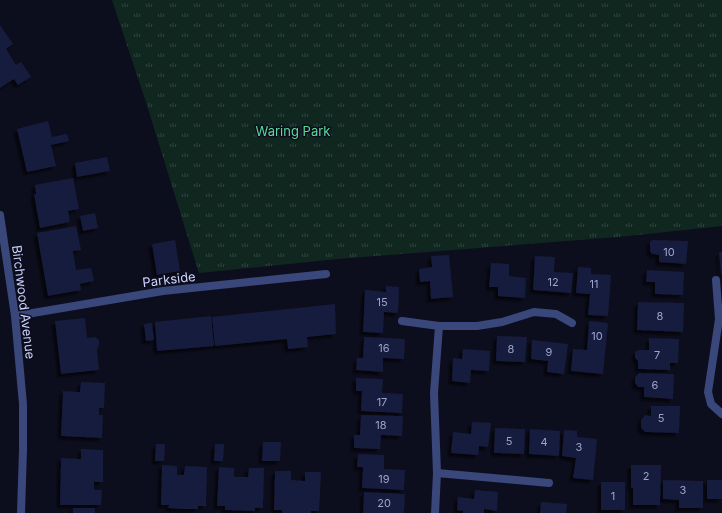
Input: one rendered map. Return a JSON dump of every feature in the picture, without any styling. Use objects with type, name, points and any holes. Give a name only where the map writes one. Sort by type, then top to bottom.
[{"type":"street","name":"Birchwood Avenue","points":[[0,215],[15,316],[23,404],[21,513]]},
{"type":"street","name":"Parkside","points":[[15,316],[163,291],[326,274]]},
{"type":"street","points":[[716,280],[720,319],[708,392],[711,404],[722,414]]},
{"type":"street","points":[[402,321],[439,326],[477,326],[502,322],[534,312],[556,314],[572,323]]},
{"type":"street","points":[[435,513],[437,473],[434,392],[439,326]]},
{"type":"street","points":[[437,473],[549,483]]},
{"type":"green space","name":"Waring Park","points":[[112,0],[722,0],[722,226],[618,237],[337,259],[199,273],[146,102]]},
{"type":"building","points":[[0,25],[13,44],[6,49],[16,65],[21,62],[31,77],[18,85],[14,79],[0,88]]},
{"type":"building","points":[[48,121],[52,137],[67,134],[69,141],[51,145],[56,166],[27,172],[17,129]]},
{"type":"building","points":[[107,157],[110,171],[77,177],[75,163]]},
{"type":"building","points":[[73,178],[79,209],[68,211],[70,222],[40,228],[34,194],[36,194],[35,185]]},
{"type":"building","points":[[95,213],[98,228],[83,231],[80,216]]},
{"type":"building","points":[[76,226],[81,250],[73,251],[76,270],[91,268],[94,281],[80,284],[81,290],[48,296],[37,233]]},
{"type":"building","points":[[175,240],[180,271],[157,275],[152,244]]},
{"type":"building","points":[[653,240],[688,241],[686,264],[659,262],[659,255],[652,254],[650,251],[650,242]]},
{"type":"building","points":[[719,252],[722,252],[722,274],[721,274]]},
{"type":"building","points":[[449,255],[453,297],[431,299],[430,281],[420,282],[419,269],[432,267],[431,256]]},
{"type":"building","points":[[535,256],[555,257],[554,272],[573,273],[571,293],[533,290]]},
{"type":"building","points":[[491,263],[509,264],[509,276],[526,278],[525,298],[498,296],[498,287],[489,287]]},
{"type":"building","points":[[578,267],[591,268],[591,274],[611,275],[608,316],[588,315],[590,294],[576,293]]},
{"type":"building","points":[[647,270],[684,272],[683,295],[655,294],[655,282],[646,282]]},
{"type":"building","points":[[386,286],[399,287],[398,313],[384,312],[383,333],[363,332],[365,290],[386,292]]},
{"type":"building","points":[[638,302],[684,303],[683,332],[637,330]]},
{"type":"building","points":[[335,304],[336,334],[307,337],[308,347],[288,349],[287,339],[215,346],[212,317]]},
{"type":"building","points":[[211,316],[214,346],[157,351],[155,322]]},
{"type":"building","points":[[85,318],[87,338],[95,337],[99,340],[97,349],[99,370],[61,374],[55,321]]},
{"type":"building","points":[[589,321],[608,323],[603,374],[571,371],[573,349],[587,350]]},
{"type":"building","points":[[152,323],[154,340],[146,341],[144,324]]},
{"type":"building","points":[[497,336],[527,337],[525,362],[496,361]]},
{"type":"building","points":[[364,337],[405,339],[404,359],[383,358],[383,372],[356,370],[357,358],[363,358]]},
{"type":"building","points":[[649,338],[679,339],[678,363],[670,363],[670,370],[638,369],[638,361],[635,358],[635,352],[639,350],[649,350]]},
{"type":"building","points":[[532,340],[568,344],[564,374],[547,372],[548,361],[531,359]]},
{"type":"building","points":[[463,349],[490,351],[489,371],[471,370],[470,383],[452,381],[453,358],[462,359]]},
{"type":"building","points":[[639,373],[674,374],[673,399],[644,397],[644,387],[638,387],[635,383],[635,377]]},
{"type":"building","points":[[356,378],[383,379],[382,393],[403,394],[402,413],[361,411],[362,391],[356,391]]},
{"type":"building","points":[[81,382],[105,383],[104,408],[99,408],[99,415],[103,415],[102,438],[61,436],[63,391],[80,392]]},
{"type":"building","points":[[651,406],[680,406],[679,433],[645,432],[641,428],[641,420],[645,415],[651,416]]},
{"type":"building","points":[[361,415],[403,416],[402,436],[381,435],[380,449],[354,448],[354,435],[360,435]]},
{"type":"building","points":[[472,422],[491,423],[488,447],[479,446],[478,455],[451,453],[453,432],[471,434]]},
{"type":"building","points":[[495,428],[525,429],[524,454],[494,453]]},
{"type":"building","points":[[530,429],[560,431],[559,456],[529,454]]},
{"type":"building","points":[[564,430],[577,431],[577,437],[597,439],[593,480],[573,478],[576,458],[562,456]]},
{"type":"building","points":[[263,442],[281,442],[280,461],[262,461]]},
{"type":"building","points":[[156,444],[165,444],[164,461],[155,461]]},
{"type":"building","points":[[215,444],[224,444],[223,461],[214,461]]},
{"type":"building","points":[[81,449],[103,450],[103,482],[94,482],[94,490],[102,490],[101,505],[60,505],[61,458],[81,459]]},
{"type":"building","points":[[358,454],[384,455],[384,469],[405,470],[404,490],[362,488],[363,467],[357,467]]},
{"type":"building","points":[[162,465],[177,466],[177,475],[184,475],[185,466],[207,467],[206,506],[198,506],[198,509],[183,509],[168,508],[169,505],[161,505]]},
{"type":"building","points":[[631,465],[661,465],[660,505],[633,505]]},
{"type":"building","points":[[219,467],[234,468],[234,477],[248,477],[249,468],[264,468],[263,508],[255,508],[255,511],[225,510],[225,506],[217,506]]},
{"type":"building","points":[[275,471],[291,471],[291,480],[305,481],[305,472],[321,472],[319,511],[311,511],[311,513],[282,513],[282,510],[274,510]]},
{"type":"building","points":[[663,480],[703,481],[703,508],[679,508],[679,500],[663,499]]},
{"type":"building","points":[[707,480],[722,480],[722,499],[707,499]]},
{"type":"building","points":[[601,482],[625,482],[625,510],[601,510]]},
{"type":"building","points":[[475,490],[498,492],[497,511],[484,509],[484,513],[463,513],[463,511],[457,510],[458,497],[474,499]]},
{"type":"building","points":[[364,492],[405,494],[404,513],[363,513]]},
{"type":"building","points":[[541,502],[567,504],[566,513],[540,513]]},
{"type":"building","points":[[73,508],[95,508],[95,513],[73,513]]}]
